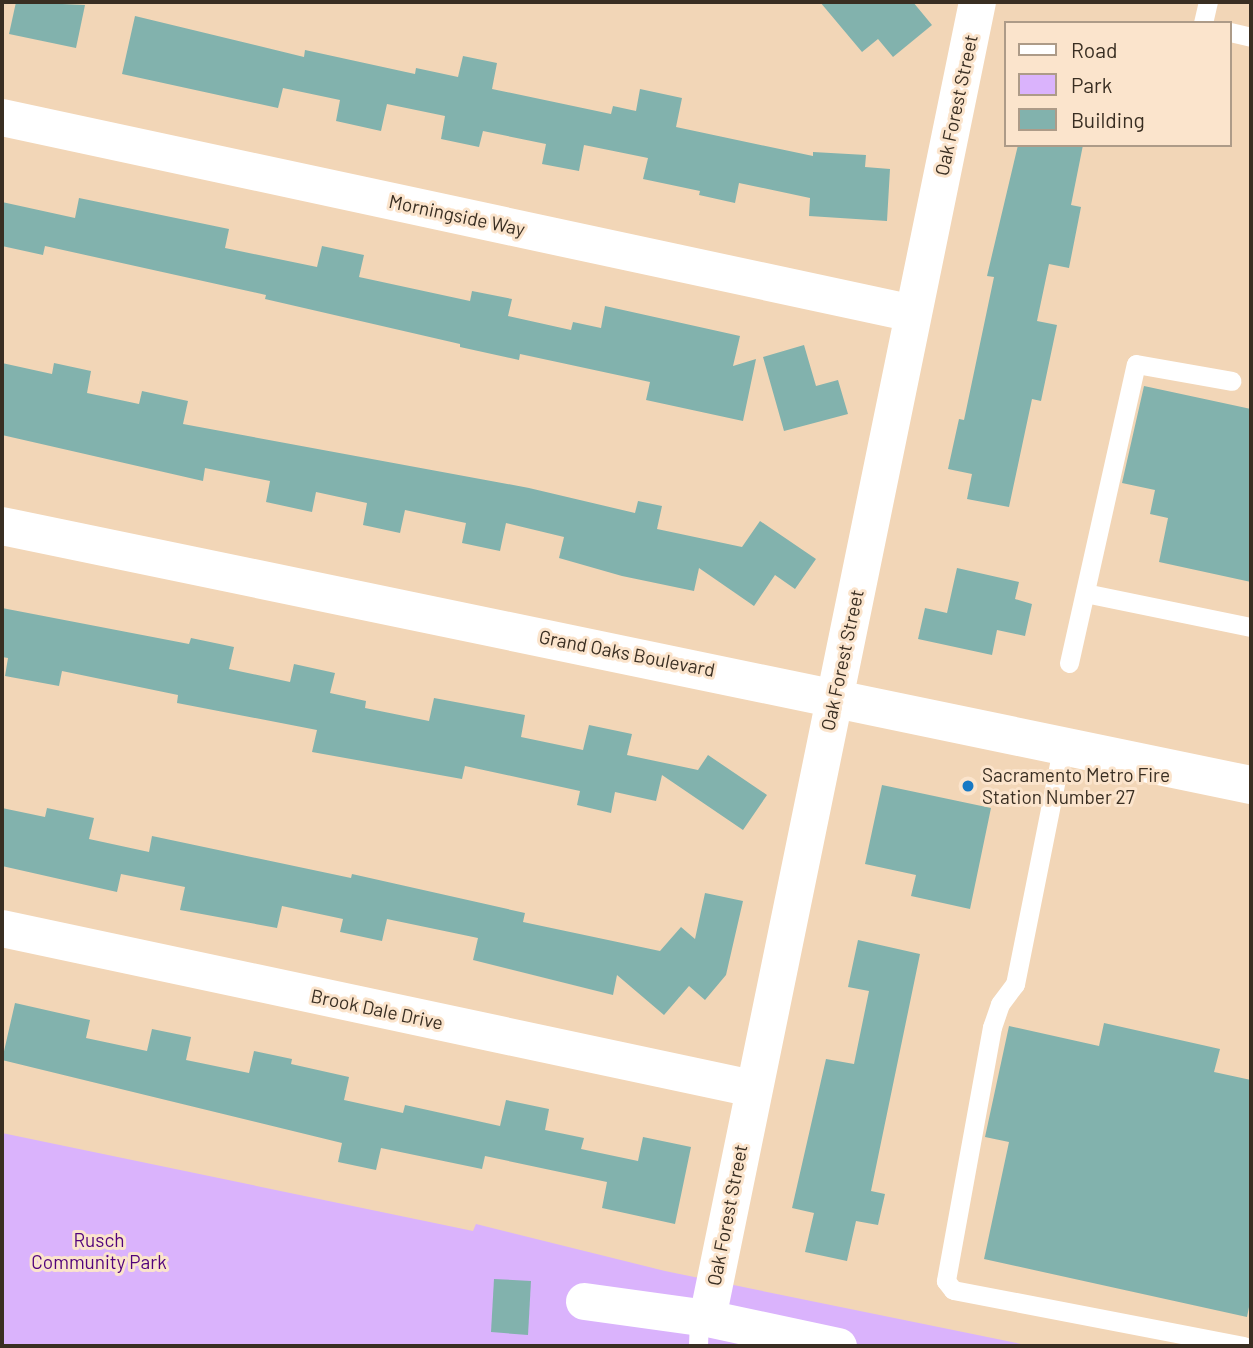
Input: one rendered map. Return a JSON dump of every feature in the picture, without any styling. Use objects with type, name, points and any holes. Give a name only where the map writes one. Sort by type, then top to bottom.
[{"type":"street","name":"Oak Forest Street","points":[[701,1327],[835,695],[977,2]]},
{"type":"street","name":"Morningside Way","points":[[2,117],[912,313]]},
{"type":"street","name":"Grand Oaks Boulevard","points":[[2,526],[835,695],[1251,785]]},
{"type":"street","name":"Brook Dale Drive","points":[[2,928],[752,1088]]},
{"type":"street","points":[[584,1313],[838,1346]]},
{"type":"lane","points":[[1203,21],[1208,2]]},
{"type":"lane","points":[[1232,32],[1251,37]]},
{"type":"lane","points":[[1069,663],[1136,364],[1232,381]]},
{"type":"lane","points":[[1085,593],[1251,627]]},
{"type":"lane","points":[[1063,744],[1015,984],[1000,1004],[992,1027],[946,1281],[953,1290],[1244,1346]]},
{"type":"green space","name":"Rusch Community Park","points":[[2,1133],[473,1231],[476,1224],[665,1271],[1031,1346],[2,1346]]},
{"type":"building","points":[[16,2],[85,5],[76,48],[9,34]]},
{"type":"building","points":[[820,2],[913,2],[932,25],[893,57],[878,39],[862,52]]},
{"type":"building","points":[[135,16],[304,57],[305,50],[415,74],[416,68],[458,77],[463,56],[497,63],[492,89],[611,114],[613,106],[636,111],[640,89],[682,98],[676,127],[813,156],[813,152],[866,155],[865,167],[890,169],[887,221],[809,216],[810,198],[739,183],[735,203],[699,195],[700,191],[643,179],[648,158],[584,145],[579,171],[542,164],[546,144],[483,131],[479,147],[441,139],[445,116],[387,104],[381,131],[336,121],[340,100],[283,88],[278,108],[122,74]]},
{"type":"building","points":[[1018,147],[1083,147],[1071,205],[1081,207],[1069,268],[1049,264],[1037,321],[1057,325],[1041,401],[1032,399],[1009,507],[967,499],[972,474],[948,469],[959,419],[964,420],[994,277],[987,276]]},
{"type":"building","points":[[79,198],[229,229],[225,248],[317,267],[322,246],[364,255],[359,277],[470,301],[472,291],[512,299],[508,316],[571,330],[573,322],[601,328],[605,306],[740,336],[733,366],[756,359],[743,421],[646,400],[650,382],[520,354],[519,360],[460,347],[460,344],[265,299],[266,295],[45,246],[43,255],[2,246],[2,202],[75,218]]},
{"type":"building","points":[[804,345],[816,386],[838,380],[848,414],[784,431],[763,357]]},
{"type":"building","points":[[2,363],[52,374],[54,363],[91,371],[87,393],[139,404],[142,391],[188,401],[183,424],[529,488],[635,513],[638,501],[662,506],[657,529],[742,547],[760,521],[816,559],[795,589],[775,575],[754,606],[699,568],[694,591],[622,576],[559,558],[564,537],[506,523],[500,551],[462,543],[466,523],[405,510],[400,533],[363,525],[367,503],[316,492],[312,512],[266,502],[270,481],[205,468],[203,481],[2,435]]},
{"type":"building","points":[[1144,386],[1251,409],[1251,582],[1159,562],[1168,518],[1150,514],[1155,490],[1122,483]]},
{"type":"building","points":[[957,568],[1019,582],[1015,599],[1032,604],[1025,636],[997,630],[992,655],[918,639],[925,608],[947,613]]},
{"type":"building","points":[[2,608],[189,644],[191,638],[234,647],[229,669],[290,682],[294,664],[335,673],[330,693],[366,701],[365,708],[429,721],[434,698],[525,715],[521,737],[583,750],[589,725],[632,734],[627,755],[698,770],[708,755],[767,795],[743,830],[662,775],[656,801],[615,792],[611,813],[577,805],[580,791],[465,766],[462,779],[312,752],[317,730],[177,703],[178,695],[62,671],[59,686],[5,676],[8,658],[2,657]]},
{"type":"building","points":[[882,785],[991,808],[970,909],[911,896],[916,875],[865,864]]},
{"type":"building","points":[[2,808],[45,817],[47,808],[94,818],[89,839],[149,852],[152,836],[351,878],[352,874],[525,913],[523,922],[660,951],[681,927],[695,939],[705,893],[743,901],[726,975],[705,1000],[689,986],[664,1015],[617,975],[613,995],[473,960],[478,938],[387,919],[382,941],[340,932],[343,919],[282,906],[277,928],[180,910],[185,887],[121,874],[117,892],[2,866]]},
{"type":"building","points":[[858,940],[920,954],[871,1191],[885,1194],[878,1225],[856,1221],[847,1261],[805,1252],[814,1213],[792,1208],[826,1059],[854,1064],[869,991],[848,987]]},
{"type":"building","points":[[15,1003],[90,1020],[86,1038],[147,1051],[152,1029],[191,1037],[186,1060],[249,1073],[254,1051],[292,1059],[291,1064],[349,1077],[344,1100],[403,1113],[405,1105],[500,1126],[506,1100],[549,1109],[545,1130],[584,1138],[581,1149],[638,1161],[643,1137],[691,1147],[675,1224],[602,1208],[607,1182],[485,1156],[482,1169],[381,1148],[376,1170],[338,1162],[342,1143],[2,1060]]},
{"type":"building","points":[[1104,1023],[1220,1049],[1214,1072],[1251,1080],[1251,1297],[1247,1317],[984,1259],[1009,1142],[985,1137],[1009,1026],[1099,1046]]},
{"type":"building","points":[[494,1279],[531,1281],[528,1335],[491,1332]]},
{"type":"place","name":"Sacramento Metro Fire Station Number 27","points":[[968,786]]}]
